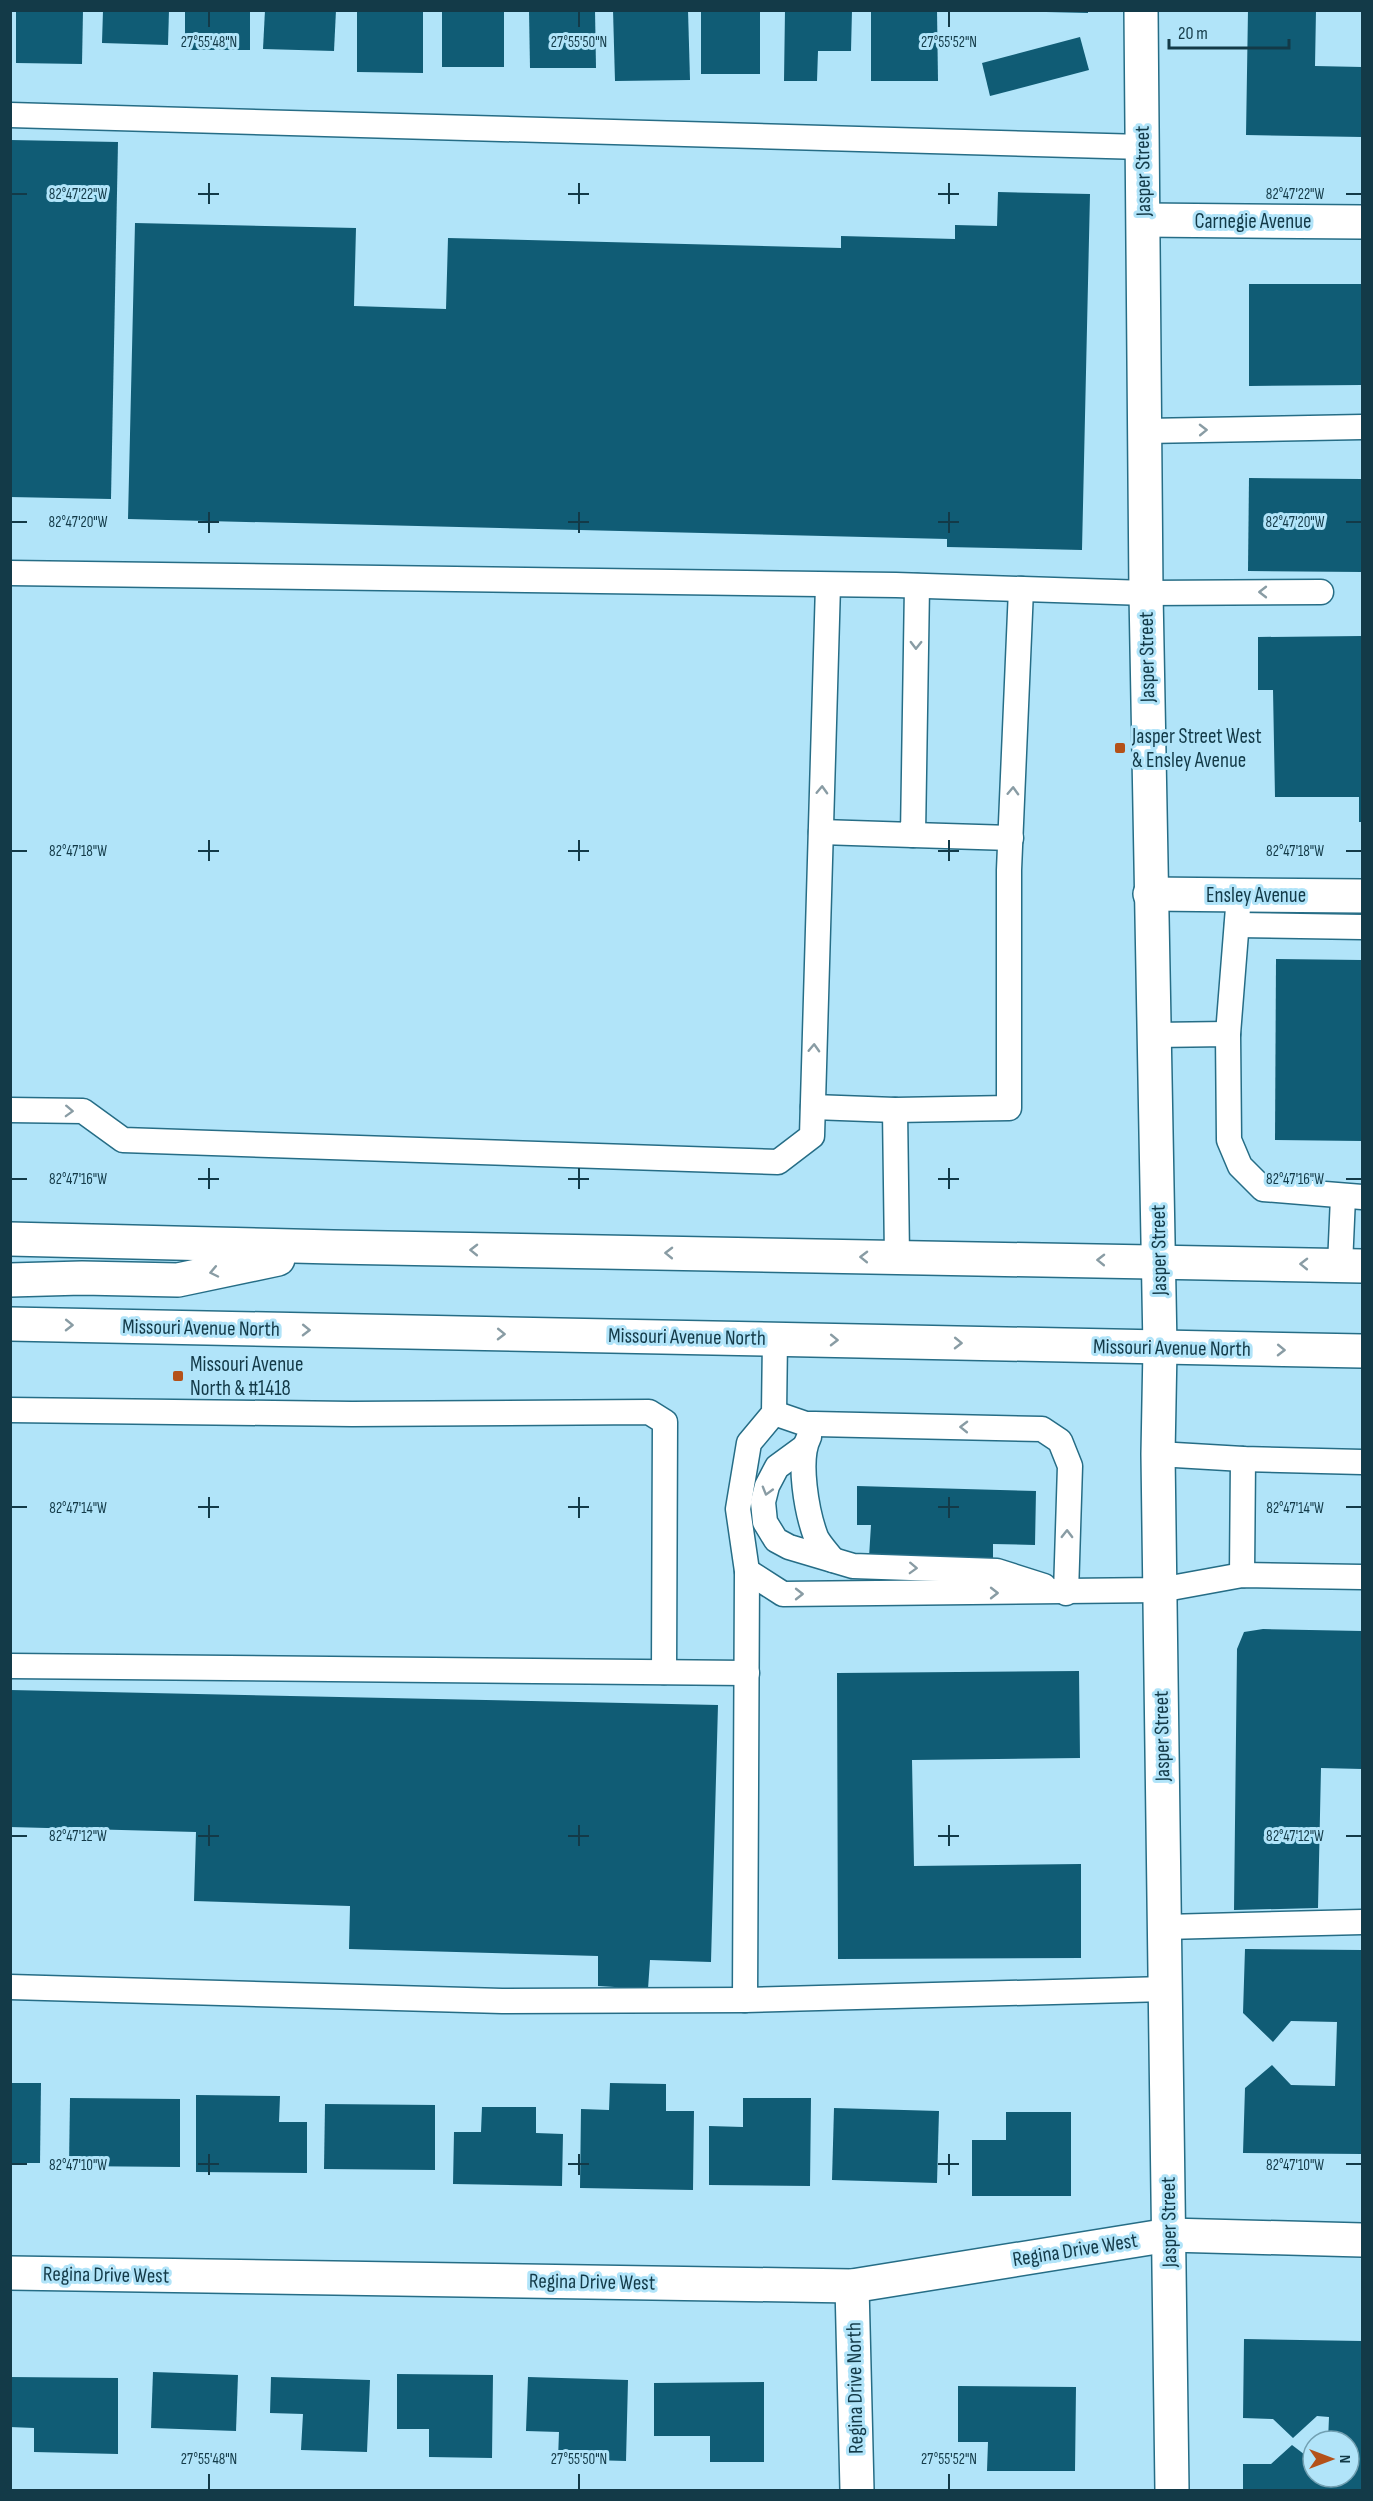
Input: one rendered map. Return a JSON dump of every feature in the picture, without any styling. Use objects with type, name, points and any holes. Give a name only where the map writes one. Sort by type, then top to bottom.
[{"type":"street","name":"Jasper Street","points":[[1141,10],[1150,894],[1160,1261],[1158,1454],[1172,2490]]},
{"type":"street","name":"Carnegie Avenue","points":[[1144,220],[1362,222]]},
{"type":"street","name":"Ensley Avenue","points":[[1150,894],[1238,910],[1362,896]]},
{"type":"street","points":[[10,1239],[1351,1265]]},
{"type":"street","points":[[10,1280],[82,1278],[178,1280],[333,1247]]},
{"type":"street","name":"Missouri Avenue North","points":[[10,1324],[1362,1352]]},
{"type":"street","name":"Regina Drive West","points":[[10,2273],[852,2286],[1169,2235],[1362,2240]]},
{"type":"street","name":"Regina Drive North","points":[[852,2286],[857,2490]]},
{"type":"lane","points":[[10,115],[1143,147]]},
{"type":"lane","points":[[1145,431],[1362,427]]},
{"type":"lane","points":[[10,573],[917,586],[1146,593],[1321,592]]},
{"type":"lane","points":[[10,1110],[83,1112],[123,1140],[778,1162],[812,1136],[828,585]]},
{"type":"lane","points":[[913,835],[917,586]]},
{"type":"lane","points":[[813,1107],[895,1110],[1009,1108],[1009,870],[1021,589]]},
{"type":"lane","points":[[821,832],[1011,838]]},
{"type":"lane","points":[[1351,1265],[1353,1197],[1263,1190],[1240,1166],[1229,1140],[1228,1034],[1238,910],[1362,927]]},
{"type":"lane","points":[[1154,1035],[1228,1034]]},
{"type":"lane","points":[[895,1110],[897,1257]]},
{"type":"lane","points":[[746,2000],[747,1571],[738,1509],[749,1443],[774,1413],[775,1339]]},
{"type":"lane","points":[[10,1410],[352,1414],[649,1412],[665,1422],[664,1672]]},
{"type":"lane","points":[[774,1413],[806,1424],[1042,1429],[1060,1441],[1070,1466],[1066,1593]]},
{"type":"lane","points":[[815,1424],[803,1448],[803,1476],[817,1538],[833,1560]]},
{"type":"lane","points":[[803,1448],[777,1467],[767,1486],[764,1502],[765,1522],[776,1540],[789,1547],[853,1566],[997,1571],[1066,1593]]},
{"type":"lane","points":[[1158,1454],[1362,1462]]},
{"type":"lane","points":[[1242,1575],[1243,1459]]},
{"type":"lane","points":[[747,1571],[783,1594],[1066,1593],[1160,1590],[1242,1575],[1362,1577]]},
{"type":"lane","points":[[10,1666],[747,1673]]},
{"type":"lane","points":[[1165,1927],[1362,1922]]},
{"type":"lane","points":[[10,1987],[502,2001],[746,2000],[1166,1989]]},
{"type":"building","points":[[16,10],[83,10],[82,64],[16,63]]},
{"type":"building","points":[[103,10],[169,10],[168,45],[102,43]]},
{"type":"building","points":[[185,10],[250,10],[250,50],[185,50]]},
{"type":"building","points":[[265,10],[336,10],[334,51],[263,49]]},
{"type":"building","points":[[357,10],[423,10],[423,73],[357,72]]},
{"type":"building","points":[[442,10],[504,10],[504,67],[442,67]]},
{"type":"building","points":[[529,10],[595,10],[596,68],[530,68]]},
{"type":"building","points":[[613,10],[688,10],[690,80],[615,81]]},
{"type":"building","points":[[701,10],[760,10],[760,74],[701,74]]},
{"type":"building","points":[[785,10],[852,10],[851,51],[818,51],[817,81],[784,81]]},
{"type":"building","points":[[871,10],[937,10],[938,81],[871,81]]},
{"type":"building","points":[[1046,10],[1088,10],[1088,13],[1046,12]]},
{"type":"building","points":[[1248,10],[1316,10],[1315,66],[1362,67],[1362,137],[1246,135]]},
{"type":"building","points":[[1080,37],[1089,70],[990,96],[982,63]]},
{"type":"building","points":[[10,140],[118,142],[111,499],[10,497]]},
{"type":"building","points":[[998,192],[1090,194],[1082,550],[947,547],[947,539],[128,519],[135,223],[356,228],[354,306],[446,309],[448,238],[841,248],[841,236],[955,239],[955,225],[997,226]]},
{"type":"building","points":[[1249,284],[1362,284],[1362,385],[1249,386]]},
{"type":"building","points":[[1249,478],[1362,479],[1362,572],[1248,571]]},
{"type":"building","points":[[1362,636],[1362,822],[1359,822],[1359,797],[1275,797],[1273,690],[1258,690],[1258,637]]},
{"type":"building","points":[[1276,959],[1362,960],[1362,1141],[1275,1140]]},
{"type":"building","points":[[857,1486],[1036,1491],[1035,1545],[993,1544],[993,1561],[869,1557],[871,1525],[857,1525]]},
{"type":"building","points":[[1263,1629],[1362,1631],[1362,1769],[1321,1768],[1318,1908],[1234,1910],[1237,1649],[1244,1632]]},
{"type":"building","points":[[1079,1671],[1080,1758],[912,1760],[914,1866],[1081,1864],[1081,1958],[838,1959],[837,1673]]},
{"type":"building","points":[[10,1690],[718,1705],[711,1962],[650,1960],[648,1989],[598,1986],[598,1956],[349,1949],[350,1906],[194,1901],[196,1832],[10,1827]]},
{"type":"building","points":[[1245,1949],[1362,1950],[1362,2154],[1243,2153],[1245,2088],[1272,2065],[1291,2085],[1335,2086],[1337,2022],[1291,2021],[1273,2042],[1243,2013]]},
{"type":"building","points":[[10,2083],[41,2083],[40,2163],[10,2163]]},
{"type":"building","points":[[610,2083],[666,2084],[666,2111],[694,2111],[693,2190],[580,2188],[581,2109],[609,2110]]},
{"type":"building","points":[[196,2095],[280,2096],[279,2122],[307,2122],[307,2173],[196,2172]]},
{"type":"building","points":[[70,2098],[180,2099],[180,2167],[69,2166]]},
{"type":"building","points":[[743,2098],[811,2098],[810,2186],[709,2185],[709,2126],[743,2127]]},
{"type":"building","points":[[325,2104],[435,2105],[435,2170],[324,2169]]},
{"type":"building","points":[[482,2107],[536,2107],[536,2133],[563,2134],[562,2186],[453,2184],[454,2132],[481,2132]]},
{"type":"building","points":[[834,2108],[939,2111],[937,2183],[832,2180]]},
{"type":"building","points":[[1006,2112],[1071,2112],[1071,2196],[972,2196],[972,2140],[1006,2140]]},
{"type":"building","points":[[1244,2339],[1362,2341],[1362,2490],[1243,2490],[1243,2464],[1271,2464],[1292,2445],[1301,2452],[1301,2489],[1361,2489],[1361,2429],[1328,2429],[1329,2417],[1317,2416],[1293,2438],[1273,2419],[1243,2418]]},
{"type":"building","points":[[153,2372],[238,2375],[236,2431],[151,2428]]},
{"type":"building","points":[[397,2374],[493,2375],[492,2458],[429,2457],[429,2429],[397,2429]]},
{"type":"building","points":[[10,2377],[118,2378],[118,2454],[34,2452],[34,2428],[10,2427]]},
{"type":"building","points":[[271,2377],[370,2380],[367,2452],[301,2450],[303,2414],[270,2413]]},
{"type":"building","points":[[528,2377],[628,2380],[626,2461],[558,2459],[559,2432],[526,2431]]},
{"type":"building","points":[[764,2382],[764,2462],[710,2462],[710,2436],[654,2436],[654,2383]]},
{"type":"building","points":[[958,2386],[1076,2387],[1075,2471],[987,2471],[988,2442],[958,2442]]},
{"type":"place","name":"Jasper Street West & Ensley Avenue","points":[[1120,748]]},
{"type":"place","name":"Missouri Avenue North & #1418","points":[[178,1376]]}]
